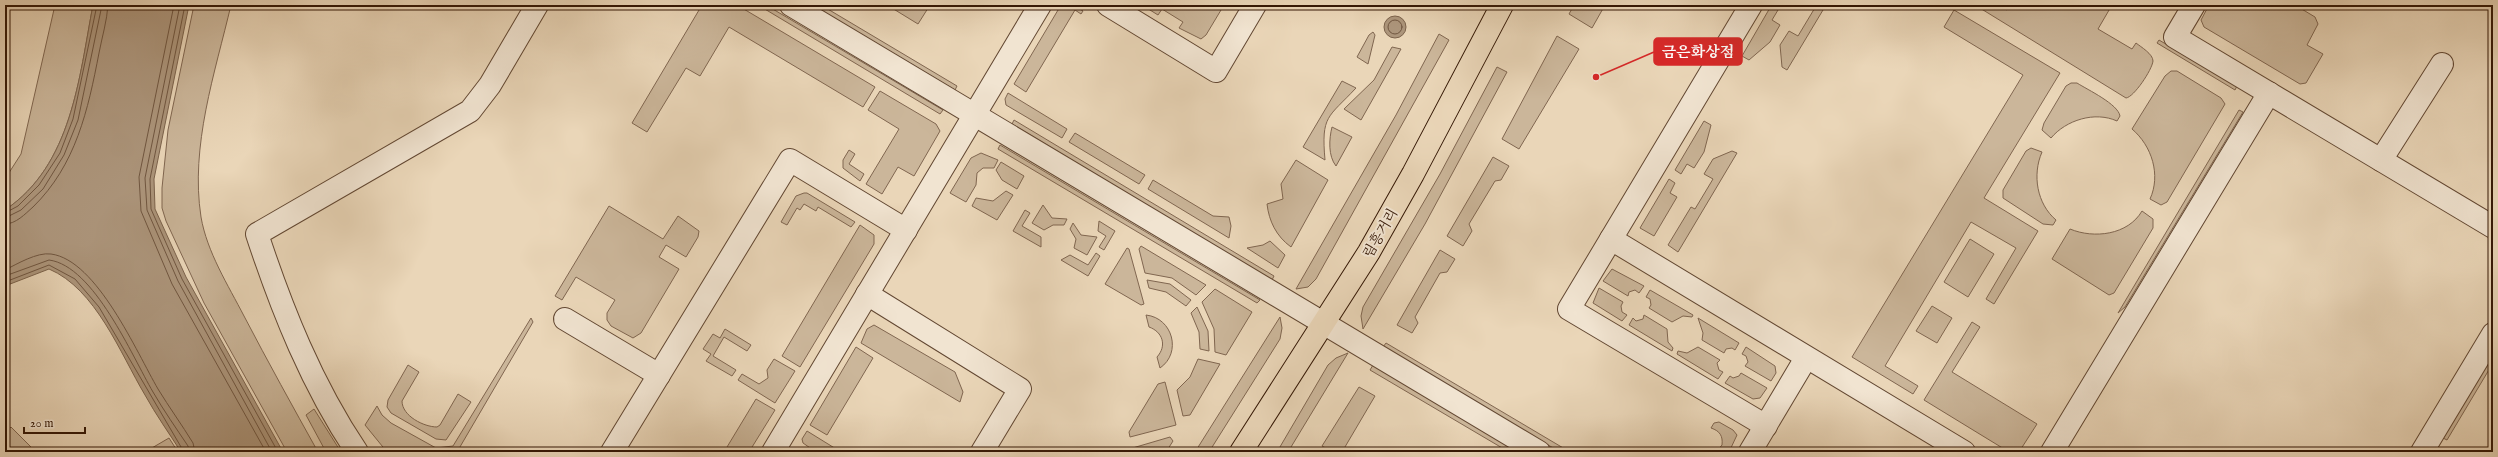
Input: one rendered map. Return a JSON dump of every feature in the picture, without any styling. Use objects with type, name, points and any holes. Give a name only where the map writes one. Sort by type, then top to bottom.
[{"type":"main road","name":"림흥거리","points":[[1241,452],[1369,252],[1413,174],[1502,5]]},
{"type":"street","points":[[357,452],[328,406],[302,354],[257,234],[470,111],[490,85],[537,5]]},
{"type":"street","points":[[791,5],[1538,452]]},
{"type":"street","points":[[1108,5],[1216,70],[1255,5]]},
{"type":"street","points":[[1751,5],[1569,309],[1766,426]]},
{"type":"street","points":[[2194,5],[2175,37],[2493,227]]},
{"type":"street","points":[[773,452],[975,115],[1033,7]]},
{"type":"street","points":[[2381,160],[2442,64]]},
{"type":"street","points":[[2052,452],[2269,93]]},
{"type":"street","points":[[612,452],[790,160],[906,230]]},
{"type":"street","points":[[1611,239],[1964,452]]},
{"type":"street","points":[[867,294],[1020,389],[982,452]]},
{"type":"street","points":[[565,319],[659,375]]},
{"type":"street","points":[[2422,452],[2493,334]]},
{"type":"street","points":[[1750,452],[1806,358]]},
{"type":"shaded area","points":[[55,5],[93,5],[77,90],[59,145],[45,169],[27,191],[5,210],[5,179],[21,154]]},
{"type":"shaded area","points":[[194,5],[231,5],[212,83],[201,137],[198,190],[204,230],[213,256],[225,280],[318,452],[287,452],[204,303],[166,221],[162,208],[162,188],[168,130]]},
{"type":"shaded area","points":[[702,5],[737,5],[875,87],[863,107],[729,27],[700,76],[686,68],[647,132],[632,123]]},
{"type":"shaded area","points":[[758,5],[766,5],[943,110],[940,114]]},
{"type":"shaded area","points":[[812,5],[821,5],[957,86],[955,90]]},
{"type":"shaded area","points":[[887,5],[930,5],[918,24]]},
{"type":"shaded area","points":[[1061,5],[1073,5],[1083,11],[1081,14],[1075,10],[1026,92],[1014,84]]},
{"type":"shaded area","points":[[1142,5],[1224,5],[1206,35],[1201,39],[1179,28],[1183,22],[1162,9],[1158,15]]},
{"type":"shaded area","points":[[1574,5],[1605,5],[1592,28],[1569,14]]},
{"type":"shaded area","points":[[1814,5],[1826,5],[1787,70],[1782,67],[1780,45],[1789,31],[1798,36],[1816,6]]},
{"type":"shaded area","points":[[1975,5],[1998,5],[2007,10],[2010,5],[2112,5],[2098,29],[2132,49],[2136,43],[2151,56],[2153,61],[2152,65],[2138,88],[2126,98]]},
{"type":"shaded area","points":[[2209,5],[2295,5],[2315,17],[2318,24],[2307,45],[2323,54],[2306,83],[2300,84],[2204,27],[2201,20]]},
{"type":"shaded area","points":[[1771,6],[1778,10],[1772,20],[1780,25],[1770,42],[1749,60],[1742,56]]},
{"type":"shaded area","points":[[1954,10],[2060,73],[1984,198],[2038,231],[1994,304],[1986,299],[2016,248],[1971,222],[1885,366],[1918,386],[1913,394],[1852,357],[2023,75],[1944,27]]},
{"type":"shaded area","points":[[1373,32],[1375,35],[1368,64],[1357,57],[1369,35]]},
{"type":"shaded area","points":[[1439,34],[1449,40],[1316,279],[1308,287],[1296,289],[1396,115]]},
{"type":"shaded area","points":[[1557,36],[1579,49],[1519,149],[1502,139]]},
{"type":"shaded area","points":[[2159,40],[2237,86],[2235,90],[2157,43]]},
{"type":"shaded area","points":[[1392,47],[1401,49],[1361,120],[1344,109],[1374,80]]},
{"type":"shaded area","points":[[1497,67],[1507,72],[1425,224],[1363,329],[1361,316],[1363,307],[1440,174]]},
{"type":"shaded area","points":[[2171,71],[2177,71],[2221,98],[2225,104],[2167,202],[2161,205],[2150,199],[2155,180],[2153,161],[2145,144],[2132,129],[2165,76]]},
{"type":"shaded area","points":[[1342,81],[1356,88],[1328,118],[1324,134],[1325,160],[1303,147]]},
{"type":"shaded area","points":[[2071,83],[2077,83],[2108,102],[2118,111],[2120,116],[2117,121],[2100,117],[2081,119],[2065,126],[2051,138],[2042,130],[2044,123],[2066,86]]},
{"type":"shaded area","points":[[880,91],[936,124],[940,131],[914,176],[898,167],[882,194],[866,184],[899,129],[868,110]]},
{"type":"shaded area","points":[[1008,93],[1067,129],[1062,138],[1006,105],[1005,99]]},
{"type":"shaded area","points":[[2239,110],[2243,112],[2125,307],[2118,313]]},
{"type":"shaded area","points":[[1014,120],[1274,276],[1272,280],[1012,124]]},
{"type":"shaded area","points":[[1704,121],[1711,125],[1704,152],[1694,168],[1687,164],[1681,174],[1675,170]]},
{"type":"shaded area","points":[[1332,127],[1352,137],[1336,166],[1330,152]]},
{"type":"shaded area","points":[[1075,133],[1145,175],[1139,184],[1069,142]]},
{"type":"shaded area","points":[[1000,145],[1260,300],[1257,303],[998,149]]},
{"type":"shaded area","points":[[2031,148],[2042,152],[2037,170],[2038,189],[2044,206],[2056,220],[2053,225],[2043,224],[2003,198],[2003,190],[2026,151]]},
{"type":"shaded area","points":[[849,150],[855,154],[849,164],[864,174],[860,181],[843,168],[843,160]]},
{"type":"shaded area","points":[[1732,151],[1737,153],[1678,252],[1668,245],[1691,207],[1695,209],[1713,179],[1704,174],[1713,159]]},
{"type":"shaded area","points":[[981,153],[998,160],[994,168],[983,168],[977,173],[976,185],[966,202],[950,193],[971,158]]},
{"type":"shaded area","points":[[1493,157],[1509,166],[1501,180],[1495,181],[1469,224],[1472,231],[1463,246],[1447,236]]},
{"type":"shaded area","points":[[1296,160],[1328,180],[1291,247],[1281,238],[1274,228],[1269,216],[1267,204],[1283,199],[1281,184]]},
{"type":"shaded area","points":[[1001,162],[1024,176],[1017,189],[1002,180],[996,170]]},
{"type":"shaded area","points":[[1669,179],[1675,183],[1670,193],[1677,197],[1654,236],[1640,228]]},
{"type":"shaded area","points":[[1153,180],[1213,216],[1229,217],[1231,226],[1229,238],[1148,189]]},
{"type":"shaded area","points":[[1006,191],[1013,195],[997,220],[972,206],[976,198],[993,201]]},
{"type":"shaded area","points":[[807,193],[855,222],[851,227],[818,207],[816,211],[804,204],[800,210],[797,208],[787,225],[781,222],[796,196]]},
{"type":"shaded area","points":[[1043,205],[1052,218],[1067,219],[1064,225],[1053,225],[1044,230],[1032,223]]},
{"type":"shaded area","points":[[609,206],[663,239],[678,216],[699,231],[698,237],[686,257],[666,245],[659,257],[679,269],[641,333],[633,338],[611,326],[607,320],[607,313],[615,300],[576,277],[562,300],[555,296]]},
{"type":"shaded area","points":[[1025,210],[1030,213],[1022,226],[1041,237],[1041,247],[1013,231]]},
{"type":"shaded area","points":[[2142,211],[2153,219],[2153,228],[2114,293],[2109,295],[2052,259],[2070,229],[2089,234],[2110,233],[2128,225],[2136,219]]},
{"type":"shaded area","points":[[1099,221],[1115,231],[1104,250],[1099,247],[1106,236],[1098,231]]},
{"type":"shaded area","points":[[1073,223],[1081,235],[1097,237],[1087,255],[1074,248],[1076,239],[1070,229]]},
{"type":"shaded area","points":[[860,225],[874,235],[874,244],[800,367],[782,356]]},
{"type":"shaded area","points":[[1970,239],[1994,254],[1968,297],[1944,282]]},
{"type":"shaded area","points":[[1270,241],[1285,255],[1278,268],[1247,248],[1263,245]]},
{"type":"shaded area","points":[[1141,246],[1206,285],[1196,295],[1172,278],[1145,273],[1139,249]]},
{"type":"shaded area","points":[[1127,248],[1129,249],[1144,304],[1141,305],[1105,284]]},
{"type":"shaded area","points":[[1440,250],[1455,259],[1447,272],[1440,273],[1415,317],[1418,323],[1412,333],[1397,325]]},
{"type":"shaded area","points":[[1096,253],[1100,256],[1088,276],[1061,260],[1070,255],[1088,265]]},
{"type":"shaded area","points":[[1612,269],[1644,286],[1639,293],[1635,290],[1629,292],[1628,296],[1603,281]]},
{"type":"shaded area","points":[[1147,280],[1170,284],[1191,300],[1186,306],[1166,292],[1149,288]]},
{"type":"shaded area","points":[[1599,288],[1623,302],[1621,306],[1622,312],[1627,315],[1622,321],[1593,303]]},
{"type":"shaded area","points":[[1215,289],[1252,312],[1226,355],[1215,352],[1214,329],[1202,302]]},
{"type":"shaded area","points":[[1650,290],[1693,315],[1692,317],[1683,316],[1672,322],[1649,308],[1651,305],[1650,299],[1646,297]]},
{"type":"shaded area","points":[[1932,306],[1952,318],[1937,343],[1916,331]]},
{"type":"shaded area","points":[[1197,307],[1208,331],[1209,351],[1200,349],[1199,332],[1191,313]]},
{"type":"shaded area","points":[[1146,315],[1163,322],[1171,337],[1171,354],[1167,362],[1160,368],[1157,357],[1162,348],[1162,340],[1158,332],[1149,327]]},
{"type":"shaded area","points":[[1644,315],[1667,329],[1668,342],[1673,348],[1672,351],[1629,325],[1633,318],[1636,321],[1643,319]]},
{"type":"shaded area","points":[[1280,317],[1282,328],[1280,339],[1209,452],[1195,452]]},
{"type":"shaded area","points":[[531,318],[533,322],[457,452],[387,452],[365,425],[377,406],[382,415],[391,423],[436,448],[453,446]]},
{"type":"shaded area","points":[[1698,318],[1739,343],[1735,350],[1732,348],[1726,349],[1724,353],[1702,340],[1703,333]]},
{"type":"shaded area","points":[[1972,322],[1980,327],[1952,372],[2037,424],[2019,452],[2009,452],[1924,400]]},
{"type":"shaded area","points":[[874,325],[955,372],[963,392],[960,402],[861,343],[867,329]]},
{"type":"shaded area","points":[[725,329],[751,345],[747,351],[724,337],[713,356],[736,370],[732,376],[706,361],[711,354],[703,349],[713,334],[720,338]]},
{"type":"shaded area","points":[[1386,343],[1570,452],[1560,452],[1383,347]]},
{"type":"shaded area","points":[[856,347],[873,358],[827,435],[810,425]]},
{"type":"shaded area","points":[[1698,347],[1720,360],[1717,363],[1719,370],[1723,372],[1718,379],[1677,354],[1678,351],[1687,353]]},
{"type":"shaded area","points":[[1746,347],[1775,366],[1776,373],[1771,381],[1745,366],[1748,362],[1746,356],[1742,354]]},
{"type":"shaded area","points":[[2493,351],[2493,363],[2447,440],[2441,437]]},
{"type":"shaded area","points":[[1348,353],[1288,452],[1277,452],[1328,365],[1336,358]]},
{"type":"shaded area","points":[[774,359],[795,371],[775,403],[738,380],[742,374],[759,384],[768,378],[767,370]]},
{"type":"shaded area","points":[[1198,359],[1220,364],[1190,415],[1183,416],[1177,390],[1190,377]]},
{"type":"shaded area","points":[[408,365],[419,372],[402,401],[403,406],[410,416],[420,423],[437,427],[440,425],[458,394],[471,402],[446,440],[436,439],[391,413],[387,407],[388,400]]},
{"type":"shaded area","points":[[1373,365],[1518,452],[1509,452],[1370,370]]},
{"type":"shaded area","points":[[1741,373],[1767,388],[1760,398],[1753,399],[1725,383],[1730,376],[1733,378],[1739,376]]},
{"type":"shaded area","points":[[1165,382],[1176,425],[1130,437],[1129,432],[1158,384]]},
{"type":"shaded area","points":[[1359,387],[1375,396],[1342,452],[1333,452],[1322,446]]},
{"type":"shaded area","points":[[756,399],[775,410],[749,452],[724,452]]},
{"type":"shaded area","points":[[314,409],[341,452],[326,452],[306,415]]},
{"type":"shaded area","points":[[1719,422],[1733,430],[1737,435],[1729,452],[1716,452],[1722,445],[1722,439],[1719,432],[1711,428],[1714,423]]},
{"type":"shaded area","points":[[11,427],[36,452],[5,452],[5,433]]},
{"type":"shaded area","points":[[807,431],[841,452],[816,452],[803,443],[802,439]]},
{"type":"shaded area","points":[[1170,437],[1173,441],[1166,452],[1119,452]]},
{"type":"shaded area","points":[[169,438],[178,452],[145,452]]},
{"type":"water","points":[[93,5],[189,5],[154,179],[155,209],[186,277],[283,452],[181,452],[149,402],[105,324],[80,291],[66,278],[49,269],[5,286],[5,210],[27,191],[45,169],[59,145],[77,90]]},
{"type":"water","points":[[1395,16],[1403,19],[1406,27],[1403,35],[1395,38],[1387,35],[1384,27],[1387,19]]},
{"type":"place","name":"금은화상점","points":[[1596,77]]}]
